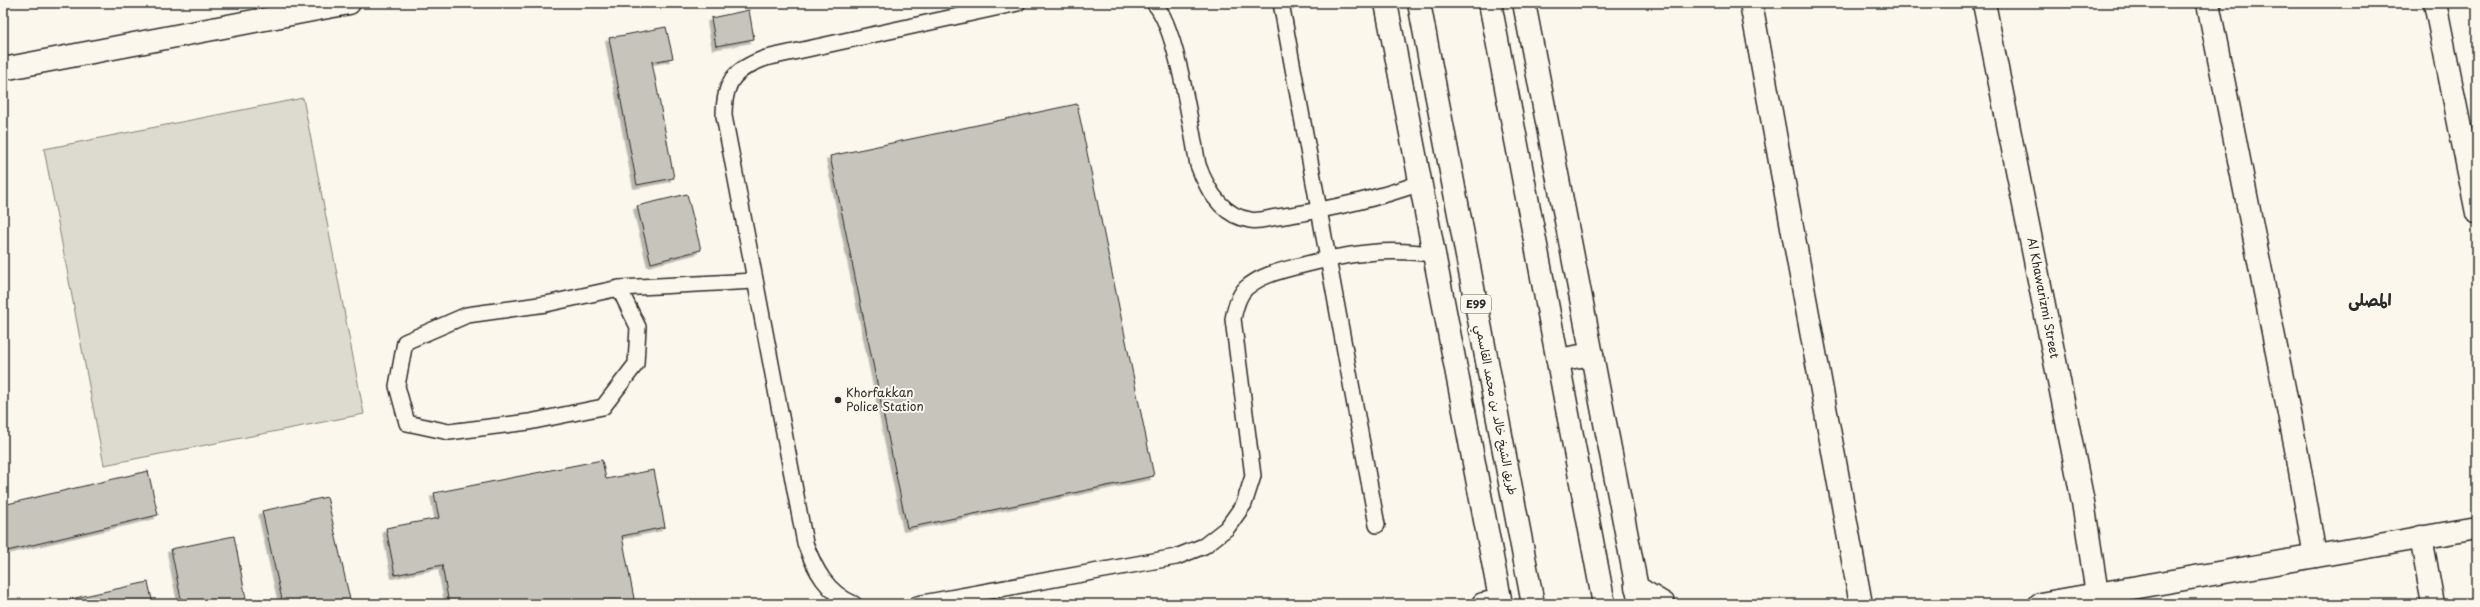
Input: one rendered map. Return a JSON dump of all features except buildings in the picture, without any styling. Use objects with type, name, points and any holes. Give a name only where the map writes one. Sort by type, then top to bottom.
[{"type":"main road","points":[[3,69],[349,3]]},
{"type":"main road","points":[[1386,3],[1435,255],[1495,603]]},
{"type":"main road","name":"طريق الشيخ خالد بن محمد القاسمي","points":[[1419,3],[1533,604]]},
{"type":"main road","points":[[1490,3],[1604,604]]},
{"type":"main road","points":[[1524,3],[1638,595],[1664,604]]},
{"type":"main road","points":[[1751,3],[1861,604]]},
{"type":"main road","name":"Al Khawarizmi Street","points":[[1984,3],[2083,502],[2097,594]]},
{"type":"main road","points":[[2208,3],[2298,459],[2315,556]]},
{"type":"main road","points":[[2435,3],[2477,213]]},
{"type":"main road","points":[[1558,360],[1592,354]]},
{"type":"main road","points":[[2040,604],[2477,528]]},
{"type":"main road","points":[[2421,537],[2433,604]]},
{"type":"lane","points":[[854,604],[842,599],[825,584],[813,564],[805,543],[724,116],[724,96],[732,78],[747,64],[766,58],[1018,3]]},
{"type":"lane","points":[[1154,3],[1162,11],[1171,32],[1198,165],[1205,184],[1216,200],[1232,213],[1251,220],[1319,210],[1389,194],[1420,183]]},
{"type":"lane","points":[[1281,3],[1378,525]]},
{"type":"lane","points":[[917,604],[1176,557],[1204,546],[1227,528],[1244,504],[1253,476],[1233,319],[1236,303],[1245,289],[1258,280],[1272,274],[1328,258],[1385,250],[1410,250],[1435,255]]},
{"type":"lane","points":[[619,288],[638,327],[636,364],[603,407],[529,422],[449,432],[407,423],[397,386],[404,342],[467,315],[546,304],[619,288],[755,281]]},
{"type":"shaded area","points":[[303,98],[364,414],[104,465],[44,149]]},
{"type":"place","name":"Khorfakkan Police Station","points":[[838,400]]},
{"type":"district","name":"المصلى","points":[[2370,300]]}]
